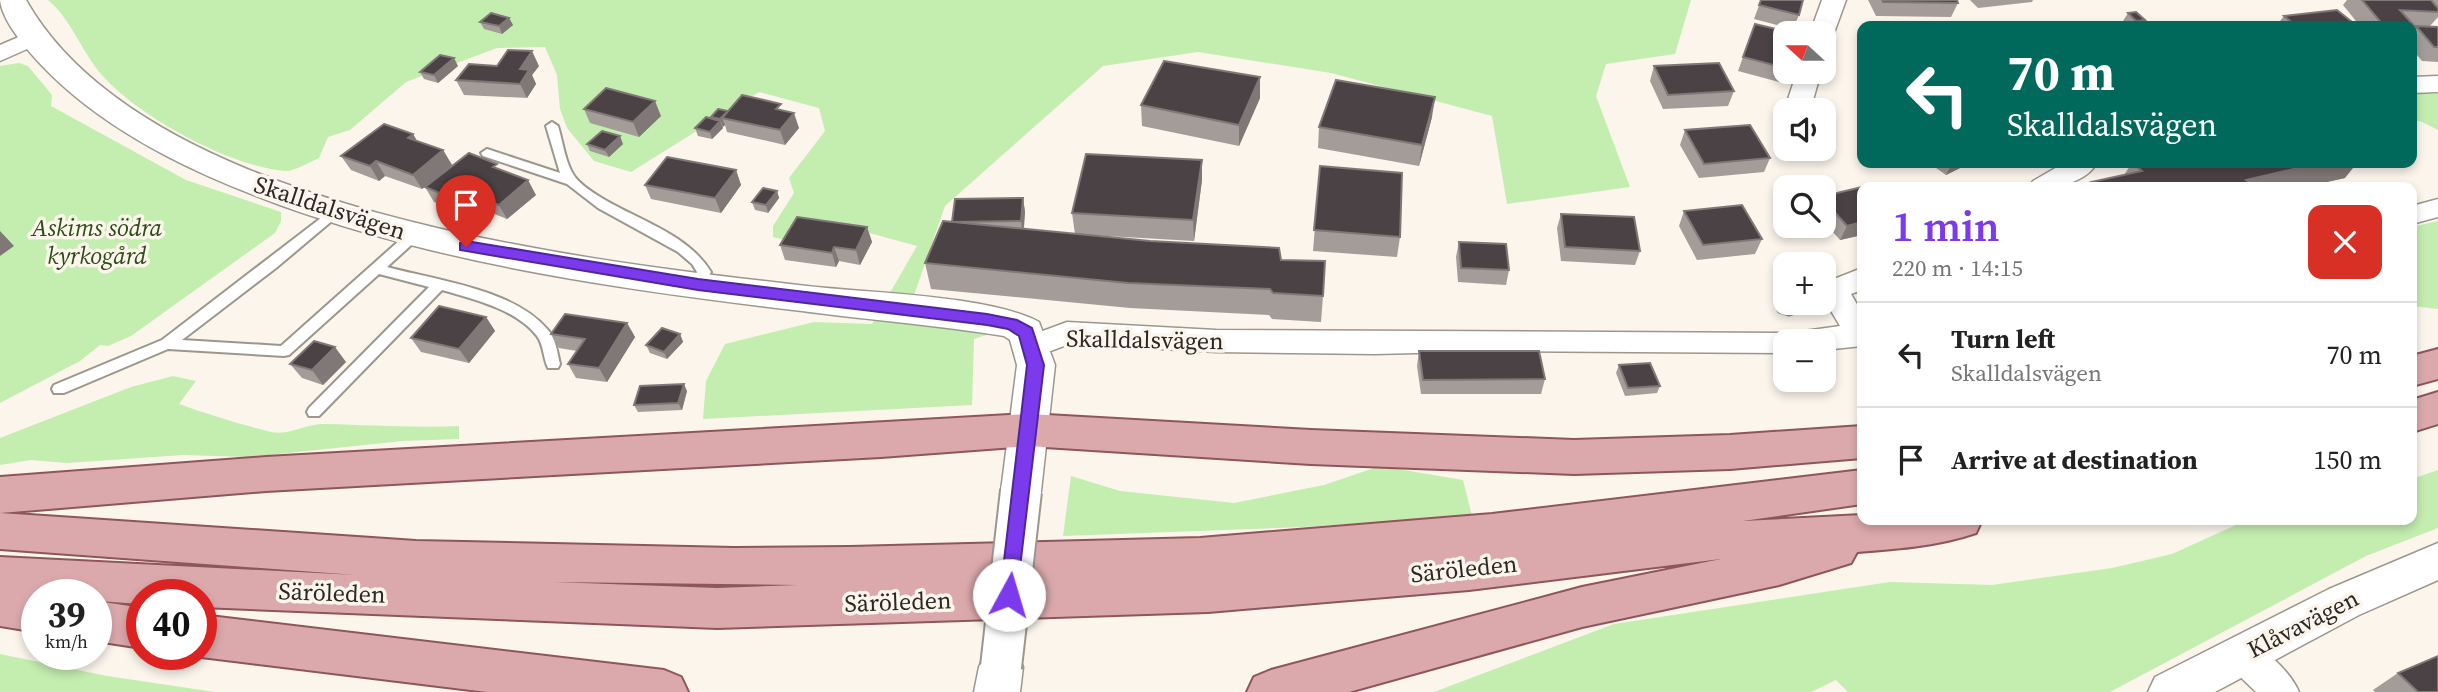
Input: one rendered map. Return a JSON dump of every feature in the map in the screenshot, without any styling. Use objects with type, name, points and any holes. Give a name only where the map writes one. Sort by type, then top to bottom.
[{"type":"main road","points":[[2417,370],[2438,364]]},
{"type":"main road","points":[[2417,414],[2438,408]]},
{"type":"main road","points":[[0,495],[266,474],[881,441],[1028,430],[1311,447],[1574,457],[1730,452],[1857,442]]},
{"type":"main road","name":"Säröleden","points":[[0,531],[416,560],[720,567],[850,566],[1200,557],[1492,532],[1684,511],[1857,488]]},
{"type":"main road","name":"Säröleden","points":[[0,576],[245,590],[717,608],[1208,592],[1469,570],[1689,542],[1900,531],[1933,525]]},
{"type":"main road","points":[[1271,692],[1582,607],[1779,566],[1900,531]]},
{"type":"main road","points":[[0,606],[21,609]]},
{"type":"main road","points":[[217,638],[664,692]]},
{"type":"street","name":"Skalldalsvägen","points":[[12,0],[34,37],[66,73],[151,134],[233,175],[334,212],[414,235],[500,254],[698,284],[1012,324],[1026,332],[1032,347],[1067,333],[1216,341],[1376,344],[1499,340],[1773,342]]},
{"type":"street","points":[[1826,21],[1834,0]]},
{"type":"street","points":[[0,54],[34,37]]},
{"type":"street","points":[[2417,85],[2438,84]]},
{"type":"street","points":[[2051,182],[2075,168]]},
{"type":"street","points":[[2417,214],[2438,208]]},
{"type":"street","points":[[1836,290],[1857,280]]},
{"type":"street","points":[[1836,302],[1857,330]]},
{"type":"street","points":[[1836,337],[1857,335]]},
{"type":"street","points":[[999,680],[1035,365],[1032,347]]},
{"type":"street","name":"Klåvavägen","points":[[2171,692],[2344,602],[2438,561]]},
{"type":"street","points":[[2242,655],[2281,692]]},
{"type":"lane","points":[[552,126],[569,180]]},
{"type":"lane","points":[[487,153],[569,180],[594,201],[664,237],[697,260],[704,272],[698,284]]},
{"type":"lane","points":[[59,389],[167,344],[271,265],[334,212]]},
{"type":"lane","points":[[167,344],[284,351],[414,235]]},
{"type":"lane","points":[[377,270],[471,293],[524,318],[545,335],[553,364]]},
{"type":"lane","points":[[314,412],[438,286]]},
{"type":"green space","points":[[48,0],[1691,0],[1675,54],[1606,64],[1596,96],[1630,187],[1507,204],[1492,116],[1331,73],[1198,52],[1103,66],[945,206],[914,295],[1033,320],[974,339],[972,405],[703,419],[706,381],[725,344],[814,322],[872,324],[917,246],[840,225],[785,240],[773,237],[773,226],[794,193],[789,178],[825,131],[819,108],[759,92],[631,172],[594,161],[567,128],[560,109],[557,75],[545,47],[497,48],[406,82],[350,130],[328,137],[319,158],[284,171],[237,160],[211,149],[160,122],[137,106],[101,74],[63,16]]},
{"type":"green space","name":"Askims södra kyrkogård","points":[[19,63],[28,66],[52,95],[51,106],[186,180],[281,212],[281,221],[275,233],[131,336],[108,346],[100,345],[80,361],[0,403],[0,66]]},
{"type":"green space","points":[[2417,94],[2438,94],[2438,130],[2417,121]]},
{"type":"green space","points":[[2438,221],[2438,309],[2417,307],[2417,226]]},
{"type":"green space","points":[[173,376],[196,381],[179,404],[271,432],[324,424],[459,426],[459,439],[403,441],[249,457],[183,455],[67,463],[31,460],[0,465],[0,438],[131,387]]},
{"type":"green space","points":[[1380,466],[1463,480],[1472,516],[1303,527],[1063,536],[1071,476],[1120,491],[1234,503],[1324,485]]},
{"type":"green space","points":[[2438,470],[2438,528],[2366,556],[2110,692],[1848,692],[1836,680],[1811,692],[1434,692],[1614,624],[1890,582],[1992,585],[2112,568],[2172,554],[2236,525],[2417,525],[2417,477]]},
{"type":"green space","points":[[0,654],[21,658],[21,670],[78,670],[215,692],[0,692]]},
{"type":"building","points":[[1761,0],[1803,0],[1799,15],[1759,5]]},
{"type":"building","points":[[1882,0],[1957,0],[1958,3],[1883,2]]},
{"type":"building","points":[[2362,0],[2431,0],[2438,8],[2438,12],[2400,10],[2410,21],[2380,21]]},
{"type":"building","points":[[2337,10],[2351,21],[2290,21],[2284,16]]},
{"type":"building","points":[[2136,12],[2145,20],[2136,21],[2128,13]]},
{"type":"building","points":[[491,13],[509,18],[499,26],[480,22]]},
{"type":"building","points":[[1755,24],[1773,28],[1773,65],[1743,57]]},
{"type":"building","points":[[2417,26],[2438,27],[2438,47],[2434,47]]},
{"type":"building","points":[[508,50],[532,51],[520,69],[529,70],[520,84],[456,80],[469,64],[497,66]]},
{"type":"building","points":[[440,55],[454,58],[434,75],[420,72]]},
{"type":"building","points":[[1164,61],[1260,77],[1239,125],[1141,105]]},
{"type":"building","points":[[1719,63],[1734,91],[1668,95],[1654,66]]},
{"type":"building","points":[[1336,80],[1435,97],[1422,145],[1319,127]]},
{"type":"building","points":[[606,88],[655,101],[633,122],[584,109]]},
{"type":"building","points":[[742,95],[781,104],[776,109],[794,113],[780,130],[722,118]]},
{"type":"building","points":[[718,109],[728,111],[720,119],[711,117]]},
{"type":"building","points":[[706,117],[720,121],[710,132],[695,128]]},
{"type":"building","points":[[384,124],[413,134],[408,138],[443,150],[413,175],[376,161],[370,166],[341,156]]},
{"type":"building","points":[[1750,125],[1770,158],[1704,164],[1685,130]]},
{"type":"building","points":[[602,131],[620,136],[605,150],[587,144]]},
{"type":"building","points":[[469,153],[497,164],[493,167],[528,180],[499,205],[469,193],[459,201],[425,187]]},
{"type":"building","points":[[1086,154],[1202,160],[1193,220],[1072,213]]},
{"type":"building","points":[[667,157],[736,170],[715,198],[645,185]]},
{"type":"building","points":[[1320,166],[1402,173],[1400,237],[1314,230]]},
{"type":"building","points":[[2139,168],[2298,168],[2246,180],[2248,182],[2091,182],[2142,171]]},
{"type":"building","points":[[763,188],[777,191],[766,205],[752,202]]},
{"type":"building","points":[[1857,188],[1857,223],[1847,226],[1836,214],[1836,193]]},
{"type":"building","points":[[1023,198],[1021,221],[952,222],[955,199]]},
{"type":"building","points":[[1742,205],[1762,239],[1703,245],[1684,211]]},
{"type":"building","points":[[1561,214],[1634,217],[1640,251],[1565,247]]},
{"type":"building","points":[[797,217],[867,227],[856,250],[834,247],[832,253],[780,245]]},
{"type":"building","points":[[943,221],[1150,241],[1279,248],[1281,260],[1325,261],[1323,296],[1273,293],[1270,289],[1128,283],[925,263]]},
{"type":"building","points":[[1459,242],[1506,244],[1509,270],[1461,268]]},
{"type":"building","points":[[439,306],[486,317],[459,349],[411,338]]},
{"type":"building","points":[[565,314],[627,323],[599,368],[568,364],[585,339],[551,334]]},
{"type":"building","points":[[662,328],[680,334],[664,352],[646,345]]},
{"type":"building","points":[[314,341],[335,347],[312,370],[290,364]]},
{"type":"building","points":[[1419,351],[1539,351],[1545,379],[1423,380]]},
{"type":"building","points":[[1650,363],[1660,386],[1628,388],[1619,365]]},
{"type":"building","points":[[684,384],[678,403],[634,405],[640,386]]},
{"type":"building","points":[[2438,656],[2438,692],[2418,692],[2398,673]]},
{"type":"route","points":[[466,247],[618,273],[803,299],[987,320],[1012,324],[1026,332],[1035,365],[1034,392],[1009,595]]}]
